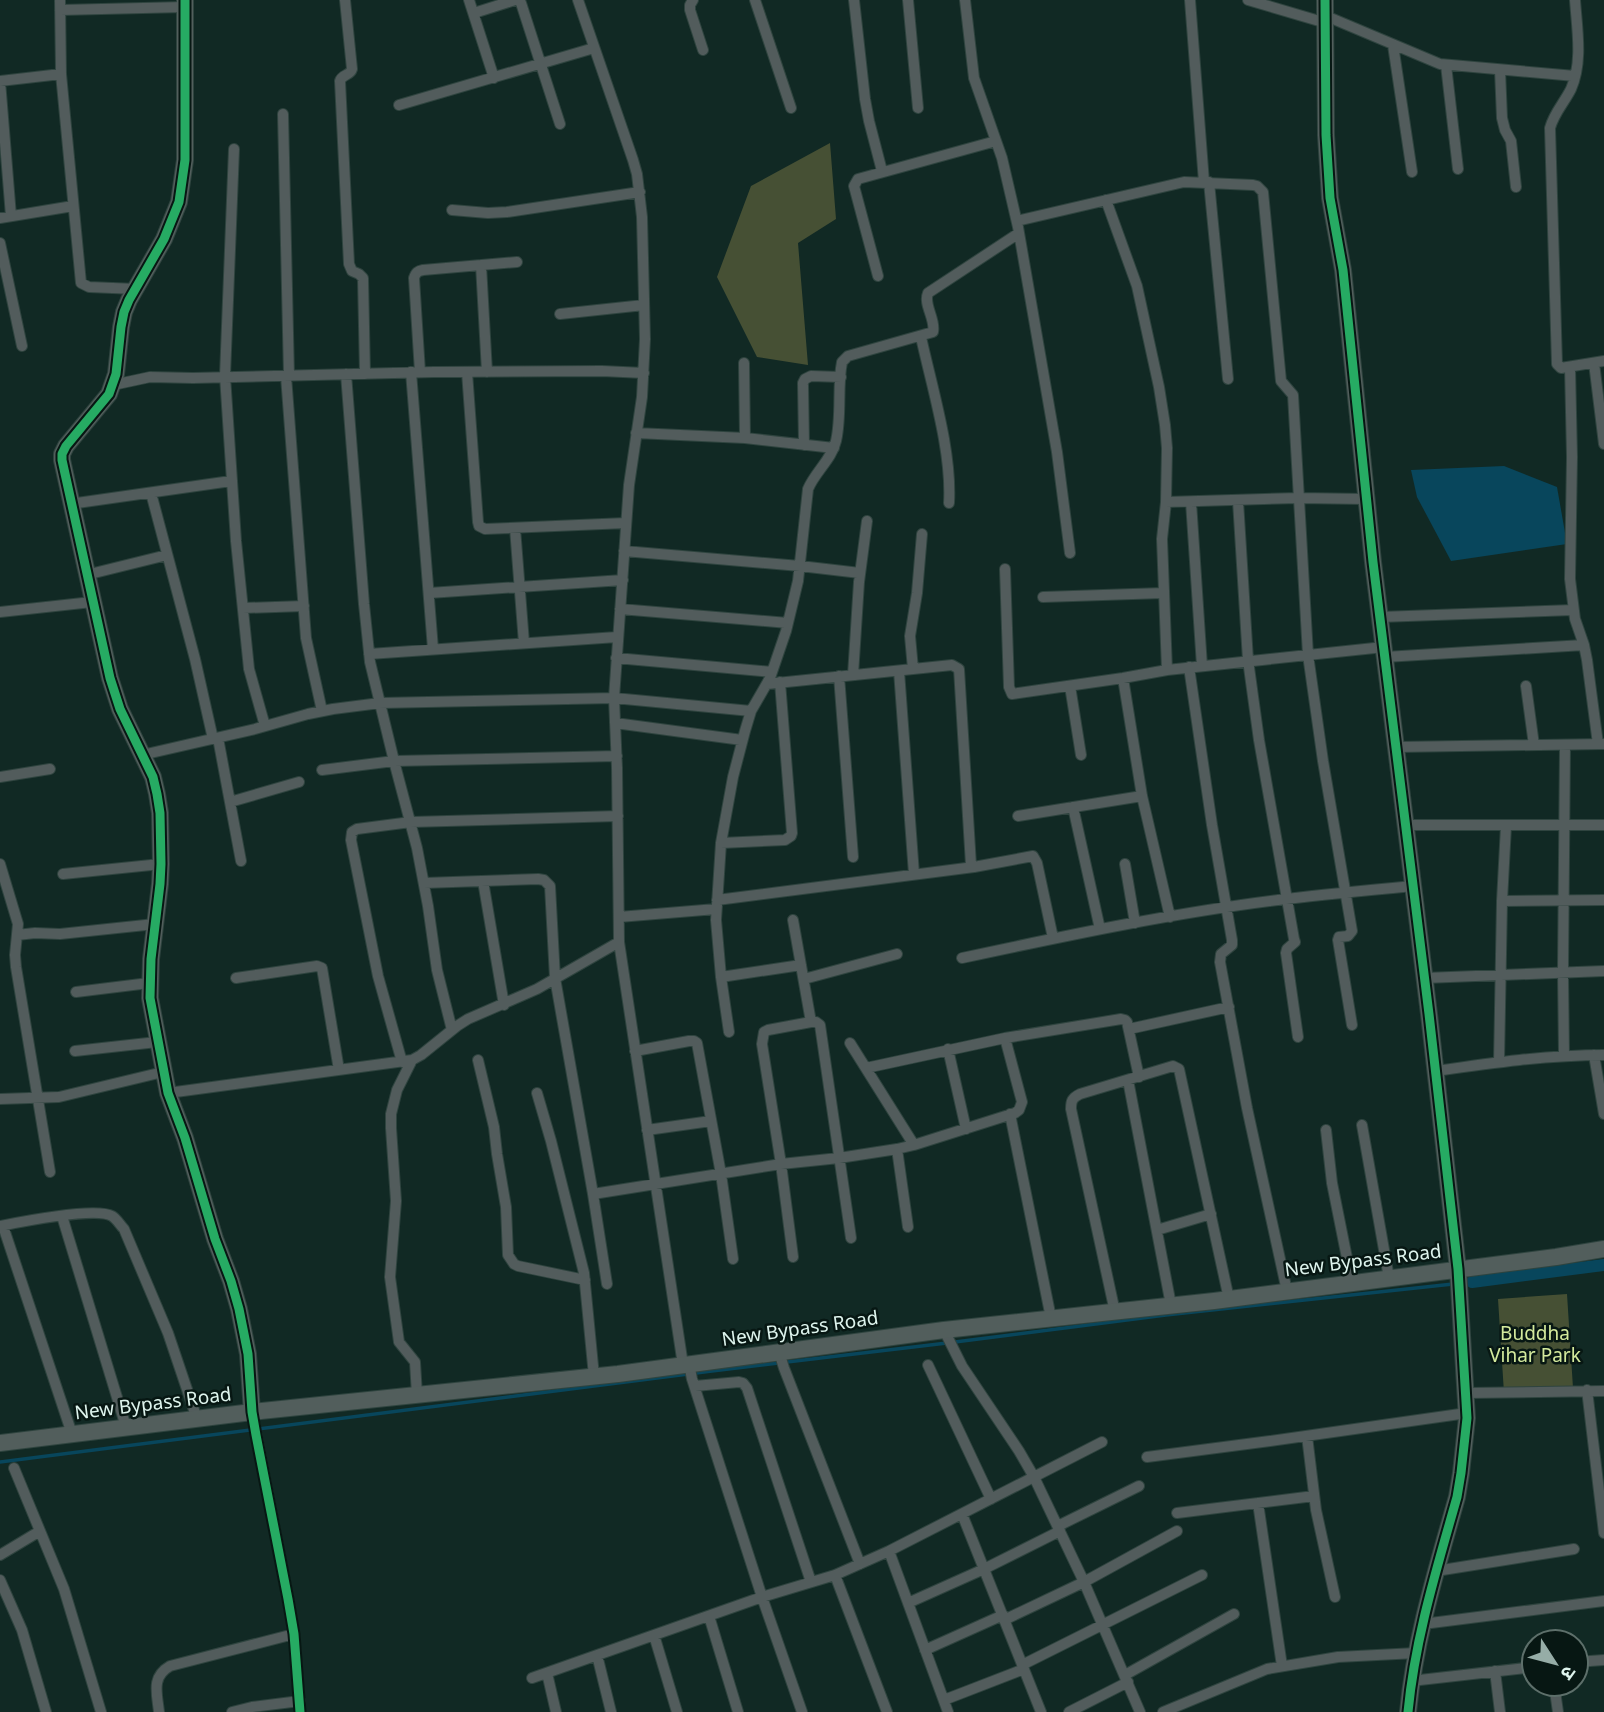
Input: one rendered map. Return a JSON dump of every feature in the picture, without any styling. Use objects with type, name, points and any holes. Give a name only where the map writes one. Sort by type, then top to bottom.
[{"type":"street","points":[[345,0],[352,69],[340,80],[349,268],[362,276],[365,374]]},
{"type":"street","points":[[469,0],[494,78]]},
{"type":"street","points":[[474,13],[517,0],[521,3],[560,124]]},
{"type":"street","points":[[578,0],[633,160],[640,192],[644,246],[644,373],[629,485],[614,698],[620,942],[655,1185],[690,1373],[802,1712]]},
{"type":"street","points":[[693,0],[690,10],[703,50]]},
{"type":"street","points":[[755,0],[791,108]]},
{"type":"street","points":[[854,0],[867,110],[882,171]]},
{"type":"street","points":[[908,0],[918,108]]},
{"type":"street","points":[[965,0],[974,78],[1002,158],[1018,227],[1057,453],[1070,553]]},
{"type":"street","points":[[1190,0],[1228,379]]},
{"type":"street","points":[[1248,0],[1326,13],[1433,62],[1575,76]]},
{"type":"street","points":[[1575,0],[1578,44],[1575,76],[1550,128],[1557,364],[1561,368],[1599,362],[1604,444]]},
{"type":"street","points":[[136,289],[89,286],[81,282],[61,74],[60,5],[185,3],[185,160],[173,219],[124,312],[113,385],[104,402],[72,438],[62,454],[62,460],[103,654],[115,695],[153,777],[157,794],[161,864],[149,983],[157,1042],[168,1093],[239,1309],[248,1354],[256,1436],[294,1634],[300,1707],[252,1707],[232,1712]]},
{"type":"street","points":[[1326,13],[1326,135],[1330,198],[1343,270],[1366,499],[1436,1071],[1458,1269],[1467,1413],[1457,1497],[1416,1653],[1408,1712]]},
{"type":"street","points":[[1393,45],[1412,172]]},
{"type":"street","points":[[399,105],[594,48]]},
{"type":"street","points":[[1446,65],[1458,169]]},
{"type":"street","points":[[1500,70],[1502,118],[1511,141],[1516,187]]},
{"type":"street","points":[[61,74],[0,81],[5,217],[73,206]]},
{"type":"street","points":[[283,114],[287,376],[308,650],[322,711]]},
{"type":"street","points":[[878,276],[855,186],[859,178],[996,141]]},
{"type":"street","points":[[234,149],[225,376],[231,481],[249,669],[265,726]]},
{"type":"street","points":[[729,1031],[721,977],[716,905],[722,843],[733,776],[751,711],[772,672],[788,623],[800,566],[808,489],[834,448],[837,434],[842,362],[848,356],[933,332],[926,299],[928,293],[1018,227],[1106,200],[1184,181],[1257,186],[1263,192],[1281,381],[1293,395],[1308,655],[1352,930],[1348,936],[1339,937],[1338,940],[1352,1025]]},
{"type":"street","points":[[452,210],[508,212],[640,192]]},
{"type":"street","points":[[1106,200],[1137,286],[1158,387],[1167,448],[1162,539],[1167,670]]},
{"type":"street","points":[[0,243],[22,346]]},
{"type":"street","points":[[433,649],[416,372],[414,278],[418,271],[423,270],[517,262]]},
{"type":"street","points":[[481,265],[486,372]]},
{"type":"street","points":[[560,314],[644,305]]},
{"type":"street","points":[[921,337],[943,443],[949,503]]},
{"type":"street","points":[[744,363],[745,438]]},
{"type":"street","points":[[1396,747],[1601,744],[1584,645],[1573,610],[1570,566],[1570,367]]},
{"type":"street","points":[[113,385],[150,377],[416,372],[644,373]]},
{"type":"street","points":[[467,372],[478,522],[482,528],[626,523]]},
{"type":"street","points":[[346,374],[369,654],[411,822],[424,883],[436,970],[452,1030]]},
{"type":"street","points":[[804,445],[805,379],[811,376],[841,377]]},
{"type":"street","points":[[636,433],[745,438],[834,448]]},
{"type":"street","points":[[70,504],[231,481]]},
{"type":"street","points":[[151,493],[216,738],[241,861]]},
{"type":"street","points":[[1166,502],[1366,499]]},
{"type":"street","points":[[1238,500],[1248,660],[1259,740],[1295,942],[1287,949],[1286,958],[1298,1037]]},
{"type":"street","points":[[1191,502],[1202,666]]},
{"type":"street","points":[[853,675],[860,573],[867,522]]},
{"type":"street","points":[[515,528],[524,643]]},
{"type":"street","points":[[913,669],[910,636],[922,534]]},
{"type":"street","points":[[624,551],[860,573]]},
{"type":"street","points":[[86,575],[167,555]]},
{"type":"street","points":[[1005,569],[1010,691],[1016,694],[1248,660],[1308,655],[1584,645]]},
{"type":"street","points":[[429,593],[622,580]]},
{"type":"street","points":[[1043,597],[1163,593]]},
{"type":"street","points":[[0,612],[92,602]]},
{"type":"street","points":[[243,608],[304,606]]},
{"type":"street","points":[[620,610],[788,623]]},
{"type":"street","points":[[1380,617],[1573,610]]},
{"type":"street","points":[[369,654],[617,637]]},
{"type":"street","points":[[616,658],[772,672]]},
{"type":"street","points":[[766,684],[952,665],[959,669],[970,862],[974,867]]},
{"type":"street","points":[[1189,667],[1232,945],[1224,950],[1220,958],[1247,1108],[1287,1291]]},
{"type":"street","points":[[899,671],[914,874]]},
{"type":"street","points":[[839,676],[853,857]]},
{"type":"street","points":[[1124,678],[1142,796],[1170,917]]},
{"type":"street","points":[[722,843],[785,840],[791,836],[780,682]]},
{"type":"street","points":[[1069,686],[1081,755]]},
{"type":"street","points":[[1526,686],[1534,745]]},
{"type":"street","points":[[142,755],[322,711],[380,703],[614,698],[751,711]]},
{"type":"street","points":[[615,723],[743,740]]},
{"type":"street","points":[[1564,1056],[1565,745]]},
{"type":"street","points":[[323,770],[394,761],[617,756]]},
{"type":"street","points":[[0,777],[50,769]]},
{"type":"street","points":[[230,802],[299,782]]},
{"type":"street","points":[[1018,816],[1142,796]]},
{"type":"street","points":[[1073,807],[1100,929]]},
{"type":"street","points":[[417,1395],[415,1362],[398,1342],[390,1267],[396,1201],[391,1114],[407,1061],[378,976],[350,835],[357,829],[411,822],[618,816]]},
{"type":"street","points":[[1406,825],[1604,825]]},
{"type":"street","points":[[1499,1062],[1506,826]]},
{"type":"street","points":[[619,917],[974,867],[1033,856],[1037,863],[1053,938]]},
{"type":"street","points":[[0,864],[18,924],[16,967],[50,1172]]},
{"type":"street","points":[[63,874],[161,864]]},
{"type":"street","points":[[1125,864],[1135,923]]},
{"type":"street","points":[[424,883],[538,878],[548,882],[551,891],[555,978],[607,1284]]},
{"type":"street","points":[[483,881],[504,1004]]},
{"type":"street","points":[[962,958],[1053,938],[1227,907],[1413,886]]},
{"type":"street","points":[[1502,901],[1604,900]]},
{"type":"street","points":[[793,920],[811,1022]]},
{"type":"street","points":[[17,935],[60,934],[155,925]]},
{"type":"street","points":[[168,1093],[407,1061],[430,1048],[468,1019],[537,989],[620,942]]},
{"type":"street","points":[[804,979],[897,954]]},
{"type":"street","points":[[721,977],[801,965]]},
{"type":"street","points":[[236,978],[320,967],[323,971],[338,1070]]},
{"type":"street","points":[[1425,978],[1604,971]]},
{"type":"street","points":[[76,992],[149,983]]},
{"type":"street","points":[[1129,1029],[1228,1007]]},
{"type":"street","points":[[866,1069],[1005,1038],[1125,1020],[1129,1029],[1133,1079],[1171,1306]]},
{"type":"street","points":[[793,1257],[762,1044],[762,1036],[768,1030],[811,1022],[820,1025],[852,1238]]},
{"type":"street","points":[[593,1195],[781,1164],[897,1149],[1010,1114],[1019,1110],[1022,1102],[1005,1038]]},
{"type":"street","points":[[635,1051],[694,1041],[698,1048],[733,1259]]},
{"type":"street","points":[[75,1052],[157,1042]]},
{"type":"street","points":[[850,1044],[914,1145]]},
{"type":"street","points":[[948,1049],[966,1129]]},
{"type":"street","points":[[1436,1071],[1499,1062],[1599,1055],[1604,1114]]},
{"type":"street","points":[[478,1060],[494,1127],[506,1207],[508,1255],[518,1266],[585,1280]]},
{"type":"street","points":[[1115,1312],[1073,1122],[1071,1102],[1080,1094],[1173,1066],[1179,1069],[1229,1299]]},
{"type":"street","points":[[0,1099],[59,1097],[163,1072]]},
{"type":"street","points":[[537,1093],[581,1258],[594,1376]]},
{"type":"street","points":[[1010,1114],[1051,1318]]},
{"type":"street","points":[[647,1130],[711,1121]]},
{"type":"street","points":[[1362,1125],[1389,1278]]},
{"type":"street","points":[[1326,1130],[1332,1183],[1352,1283]]},
{"type":"street","points":[[897,1149],[908,1227]]},
{"type":"street","points":[[72,1434],[2,1226],[62,1216],[98,1213],[112,1216],[124,1229],[168,1333],[197,1419]]},
{"type":"street","points":[[1157,1230],[1211,1214]]},
{"type":"street","points":[[62,1216],[126,1427]]},
{"type":"street","name":"New Bypass Road","points":[[0,1443],[197,1419],[253,1418],[417,1395],[594,1376],[690,1373],[949,1340],[1051,1318],[1229,1299],[1604,1250]]},
{"type":"street","points":[[949,1340],[962,1366],[1034,1478],[1104,1626],[1140,1712]]},
{"type":"street","points":[[781,1360],[860,1564]]},
{"type":"street","points":[[928,1365],[991,1499]]},
{"type":"street","points":[[690,1373],[739,1382],[747,1388],[811,1582]]},
{"type":"street","points":[[1587,1390],[1604,1533]]},
{"type":"street","points":[[1466,1393],[1604,1391]]},
{"type":"street","points":[[1147,1457],[1467,1413]]},
{"type":"street","points":[[1307,1436],[1314,1496],[1335,1597]]},
{"type":"street","points":[[532,1678],[762,1597],[835,1575],[889,1551],[1102,1442]]},
{"type":"street","points":[[13,1468],[71,1610],[101,1712]]},
{"type":"street","points":[[908,1603],[984,1569],[1139,1486]]},
{"type":"street","points":[[1177,1513],[1314,1496]]},
{"type":"street","points":[[1258,1503],[1282,1666]]},
{"type":"street","points":[[962,1514],[1041,1712]]},
{"type":"street","points":[[0,1555],[40,1531]]},
{"type":"street","points":[[925,1650],[1084,1582],[1177,1531]]},
{"type":"street","points":[[1436,1571],[1574,1549]]},
{"type":"street","points":[[889,1551],[948,1712]]},
{"type":"street","points":[[835,1575],[887,1712]]},
{"type":"street","points":[[944,1700],[1023,1667],[1202,1575]]},
{"type":"street","points":[[0,1580],[22,1630],[46,1712]]},
{"type":"street","points":[[1423,1624],[1604,1601]]},
{"type":"street","points":[[1069,1712],[1234,1614]]},
{"type":"street","points":[[709,1616],[738,1712]]},
{"type":"street","points":[[159,1712],[156,1686],[158,1676],[170,1666],[294,1634]]},
{"type":"street","points":[[654,1635],[677,1712]]},
{"type":"street","points":[[1163,1712],[1267,1669],[1315,1660],[1416,1653]]},
{"type":"street","points":[[597,1655],[611,1712]]},
{"type":"street","points":[[1411,1681],[1520,1668]]},
{"type":"street","points":[[1495,1671],[1500,1712]]},
{"type":"street","points":[[547,1672],[555,1712]]},
{"type":"green space","points":[[830,143],[836,219],[798,243],[808,365],[757,357],[717,277],[751,186]]},
{"type":"green space","name":"Buddha Vihar Park","points":[[1567,1294],[1573,1388],[1504,1393],[1498,1299]]},
{"type":"water","points":[[1504,466],[1557,487],[1567,544],[1451,561],[1417,497],[1411,470]]},
{"type":"waterway","points":[[1472,1282],[1604,1265]]},
{"type":"waterway","points":[[955,1342],[1166,1315],[1453,1284]]},
{"type":"waterway","points":[[0,1462],[947,1343]]},
{"type":"cycle path","points":[[185,0],[185,160],[179,202],[164,239],[124,312],[116,374],[109,394],[66,446],[62,460],[110,678],[120,709],[153,777],[157,794],[161,864],[151,959],[150,998],[168,1093],[239,1309],[248,1354],[252,1412],[294,1634],[300,1712]]},
{"type":"cycle path","points":[[1325,0],[1326,135],[1330,198],[1343,270],[1373,562],[1458,1269],[1467,1418],[1457,1497],[1421,1630],[1408,1712]]}]
